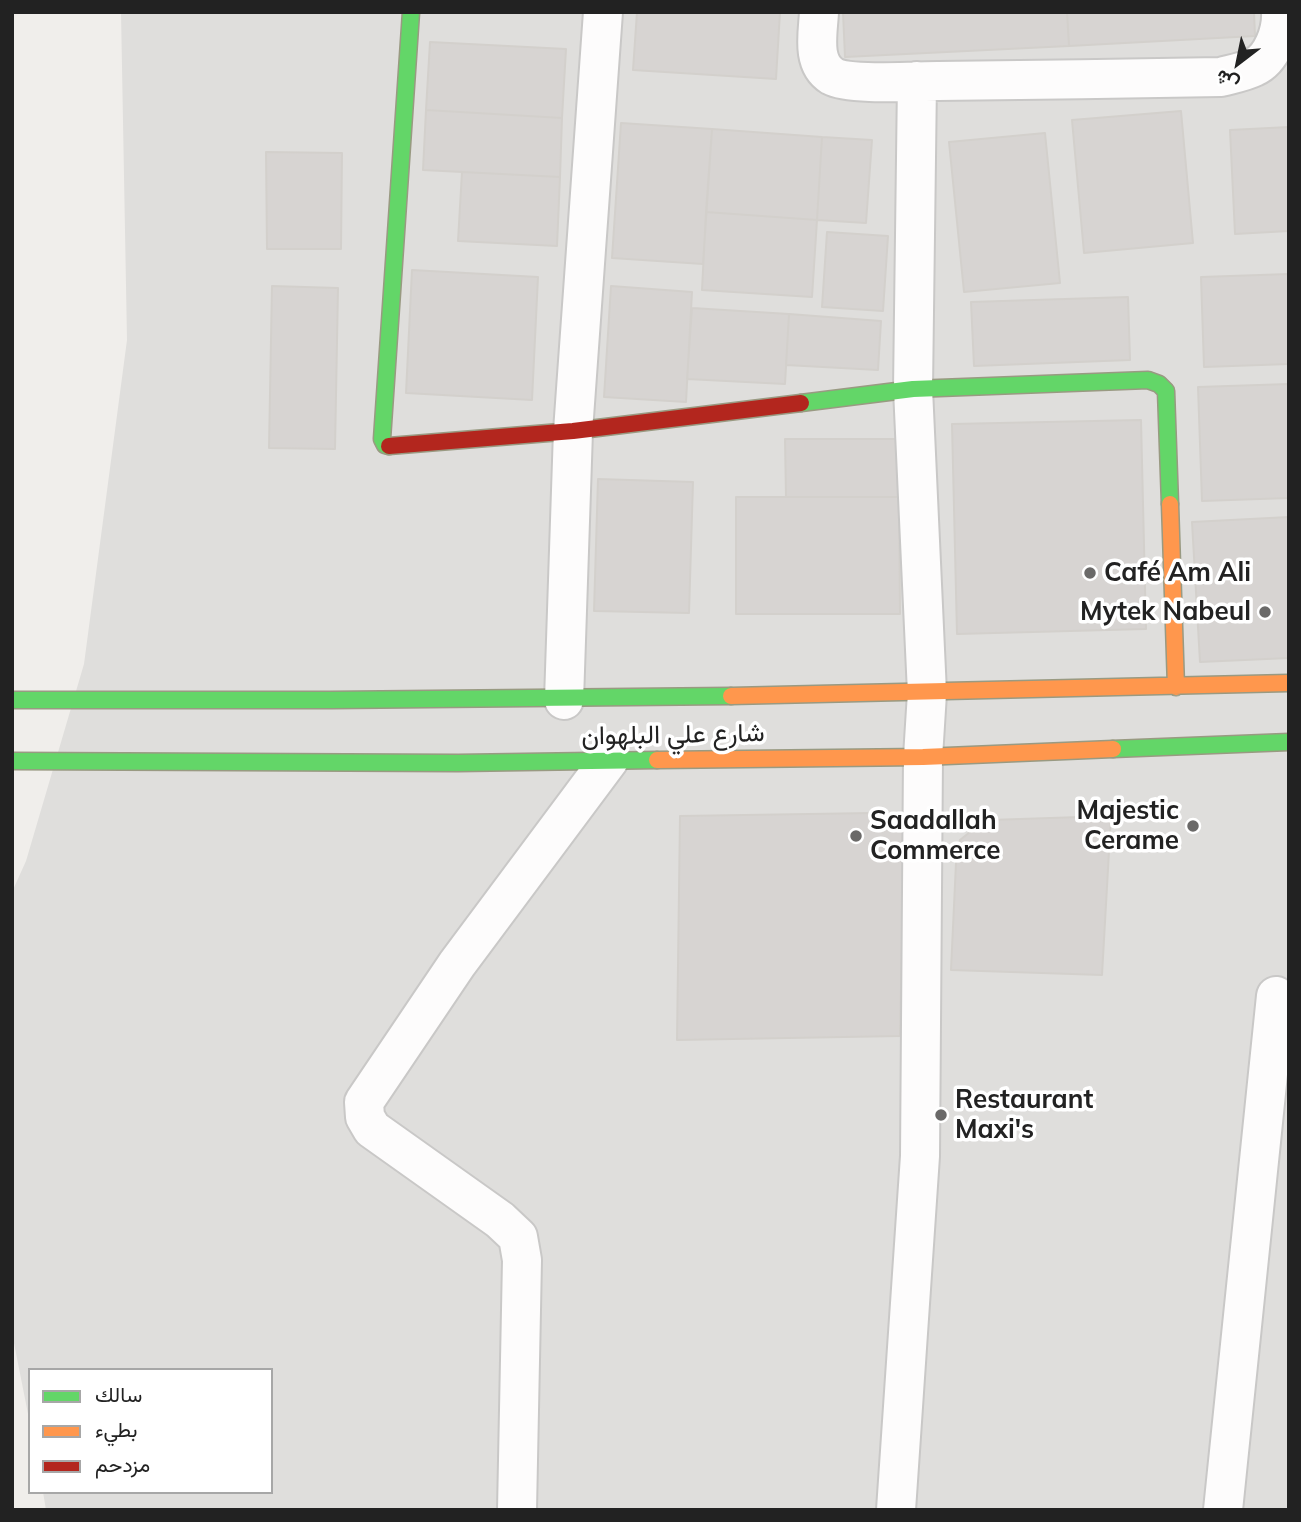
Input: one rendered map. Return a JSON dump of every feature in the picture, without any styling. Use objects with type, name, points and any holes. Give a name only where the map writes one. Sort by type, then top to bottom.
[{"type":"main road","points":[[411,12],[382,439],[385,445],[391,447],[573,431],[913,389],[1149,380],[1166,391],[1176,687]]},
{"type":"main road","name":"شارع علي البلهوان","points":[[12,700],[564,700],[927,694],[1289,683]]},
{"type":"main road","name":"شارع علي البلهوان","points":[[12,761],[458,763],[923,757],[1289,742]]},
{"type":"street","points":[[564,700],[573,431],[603,12]]},
{"type":"street","points":[[819,12],[817,57],[823,69],[833,77],[849,81],[1221,78],[1257,66],[1273,48],[1281,19],[1280,12]]},
{"type":"street","points":[[896,1510],[919,1156],[923,757],[927,694],[913,389],[918,81]]},
{"type":"street","points":[[517,1510],[522,1260],[518,1237],[500,1220],[372,1129],[365,1117],[364,1102],[457,964],[609,760]]},
{"type":"street","points":[[1223,1510],[1276,996]]},
{"type":"shaded area","points":[[121,12],[1289,12],[1289,1510],[46,1510],[43,1494],[273,1494],[273,1368],[28,1368],[28,1414],[12,1333],[12,892],[26,861],[84,664],[127,340]]},
{"type":"building","points":[[637,12],[780,12],[776,79],[633,70]]},
{"type":"building","points":[[843,12],[1067,12],[1069,46],[845,57]]},
{"type":"building","points":[[1067,12],[1254,12],[1255,36],[1069,46]]},
{"type":"building","points":[[430,42],[566,49],[562,118],[426,110]]},
{"type":"building","points":[[426,110],[562,118],[560,177],[423,170]]},
{"type":"building","points":[[1181,111],[1193,243],[1084,253],[1072,120]]},
{"type":"building","points":[[621,123],[712,129],[703,264],[612,258]]},
{"type":"building","points":[[1289,127],[1289,231],[1235,234],[1230,130]]},
{"type":"building","points":[[712,129],[822,137],[817,220],[706,212]]},
{"type":"building","points":[[1045,133],[1060,283],[964,292],[949,142]]},
{"type":"building","points":[[822,137],[872,140],[866,223],[817,220]]},
{"type":"building","points":[[266,152],[342,153],[341,249],[267,249]]},
{"type":"building","points":[[462,172],[560,177],[557,246],[458,241]]},
{"type":"building","points":[[706,212],[817,220],[812,297],[702,290]]},
{"type":"building","points":[[827,232],[888,236],[883,311],[822,307]]},
{"type":"building","points":[[412,270],[538,277],[532,400],[406,393]]},
{"type":"building","points":[[1289,274],[1289,364],[1204,367],[1201,277]]},
{"type":"building","points":[[272,286],[338,288],[335,449],[269,448]]},
{"type":"building","points":[[611,286],[692,292],[686,402],[604,397]]},
{"type":"building","points":[[1128,297],[1130,360],[974,366],[971,302]]},
{"type":"building","points":[[692,308],[789,314],[785,384],[687,379]]},
{"type":"building","points":[[789,314],[881,321],[878,370],[786,365]]},
{"type":"building","points":[[1289,384],[1289,498],[1202,501],[1198,387]]},
{"type":"building","points":[[1141,420],[1146,629],[957,634],[952,424]]},
{"type":"building","points":[[785,439],[899,439],[899,497],[786,497]]},
{"type":"building","points":[[598,479],[693,482],[689,613],[594,611]]},
{"type":"building","points":[[736,497],[899,497],[900,614],[736,614]]},
{"type":"building","points":[[1289,517],[1289,658],[1200,662],[1192,522]]},
{"type":"building","points":[[884,813],[893,817],[902,827],[904,840],[900,1036],[677,1040],[680,816]]},
{"type":"building","points":[[1111,816],[1102,975],[951,970],[956,863],[960,840],[980,824],[990,820]]},
{"type":"traffic: fast","points":[[389,446],[385,445],[382,439],[411,12]]},
{"type":"traffic: fast","points":[[801,403],[913,389],[1148,380],[1159,384],[1166,391],[1170,504]]},
{"type":"traffic: fast","points":[[12,700],[731,696]]},
{"type":"traffic: fast","points":[[1113,749],[1289,742]]},
{"type":"traffic: fast","points":[[12,761],[458,763],[657,760]]},
{"type":"traffic: slow","points":[[1170,504],[1176,687]]},
{"type":"traffic: slow","points":[[731,696],[1289,683]]},
{"type":"traffic: slow","points":[[657,760],[923,757],[1113,749]]},
{"type":"traffic: jam","points":[[389,446],[573,431],[801,403]]},
{"type":"place","name":"Café Am Ali","points":[[1090,573]]},
{"type":"place","name":"Mytek Nabeul","points":[[1265,612]]},
{"type":"place","name":"Majestic Cerame","points":[[1193,826]]},
{"type":"place","name":"Saadallah Commerce","points":[[856,836]]},
{"type":"place","name":"Restaurant Maxi's","points":[[941,1115]]}]
